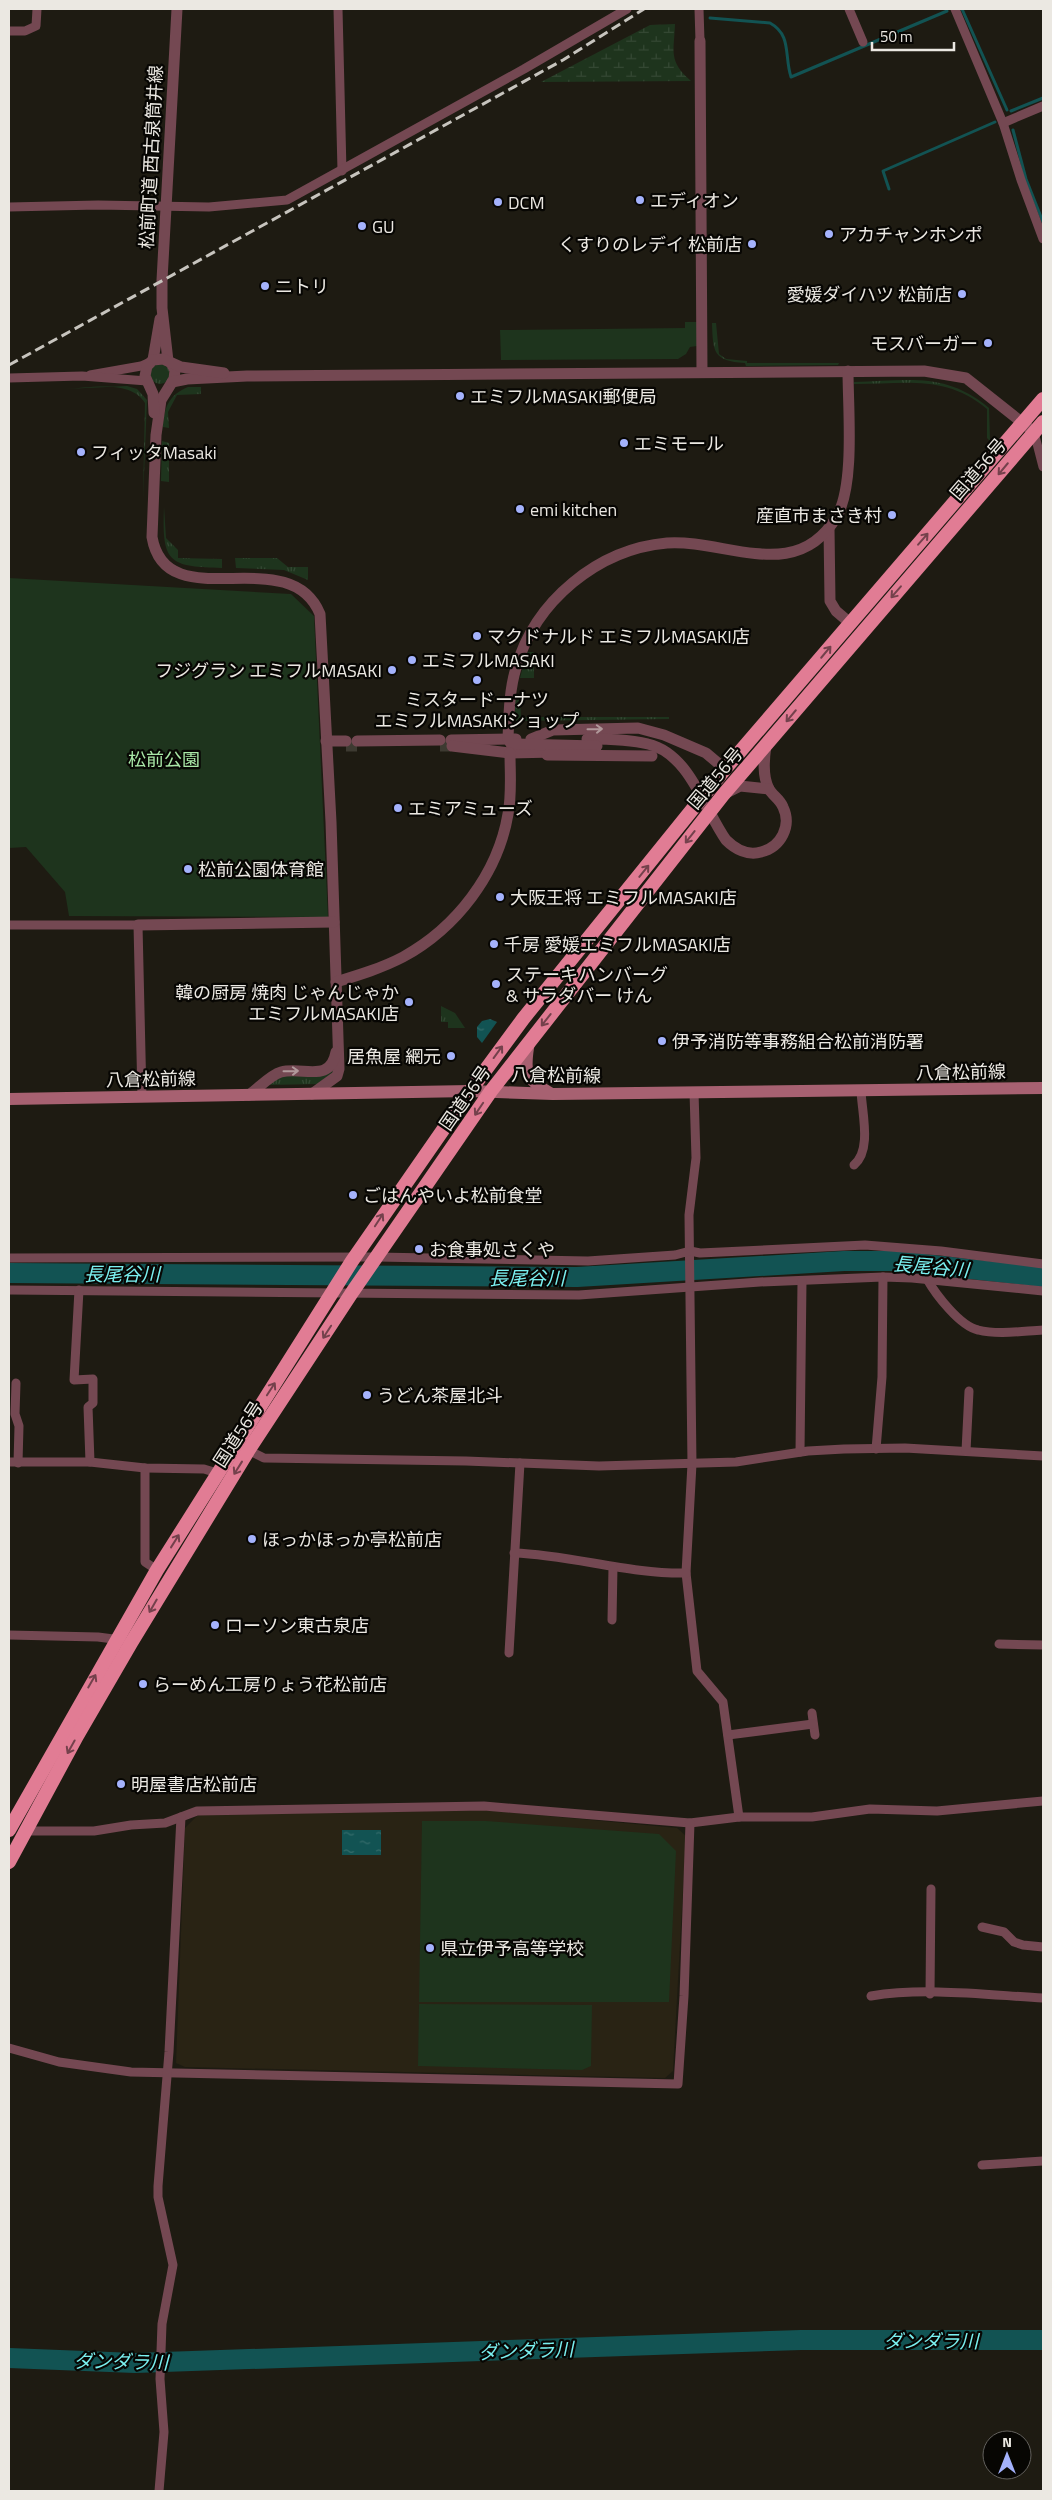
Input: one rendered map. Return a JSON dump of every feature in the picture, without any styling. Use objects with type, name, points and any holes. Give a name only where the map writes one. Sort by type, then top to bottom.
[{"type":"highway","name":"国道56号","points":[[9,1830],[116,1639],[217,1473],[391,1202],[470,1091],[523,1019],[725,769],[1043,399]]},
{"type":"highway","name":"国道56号","points":[[9,1862],[131,1643],[248,1451],[352,1292],[491,1091],[723,795],[1039,427]]},
{"type":"main road","points":[[529,1042],[526,1062],[528,1076],[537,1086],[553,1094]]},
{"type":"main road","name":"八倉松前線","points":[[9,1099],[470,1091],[553,1094],[1043,1088]]},
{"type":"street","points":[[9,31],[32,30],[36,26],[37,9]]},
{"type":"street","name":"松前町道 西古泉筒井線","points":[[152,361],[162,308],[165,206],[177,9]]},
{"type":"street","points":[[338,9],[342,171]]},
{"type":"street","points":[[9,207],[209,206],[287,200],[342,171],[627,9]]},
{"type":"street","points":[[699,9],[702,372]]},
{"type":"street","points":[[849,9],[863,42]]},
{"type":"street","points":[[954,9],[1004,123],[1021,180],[1043,239]]},
{"type":"street","points":[[1004,123],[1043,106]]},
{"type":"street","name":"松前町道 西古泉筒井線","points":[[162,308],[169,362]]},
{"type":"street","points":[[82,376],[141,366],[152,361],[169,362],[181,367],[237,376]]},
{"type":"street","points":[[152,361],[145,371],[154,400],[156,434],[152,538],[154,550],[161,562],[185,576],[279,580],[300,587],[312,598],[320,614],[339,1069],[337,1076],[312,1094]]},
{"type":"street","points":[[156,434],[161,400],[175,374],[169,362]]},
{"type":"street","points":[[623,742],[597,746],[511,744],[508,739],[511,691],[523,649],[538,621],[552,602],[586,572],[628,551],[667,544],[698,544],[751,554],[780,555],[808,545],[829,528],[844,502],[847,488],[848,371]]},
{"type":"street","points":[[9,378],[82,376],[148,383],[156,388],[170,384],[237,376],[924,371],[966,378],[1024,422],[1039,427],[1043,467]]},
{"type":"street","points":[[829,528],[830,601],[836,611],[850,623]]},
{"type":"street","points":[[531,740],[553,730],[638,728],[664,735],[682,745],[706,753],[725,769]]},
{"type":"street","points":[[326,744],[446,743],[508,739],[609,739],[649,744],[661,749],[686,771],[720,833],[733,847],[746,852],[759,853],[772,848],[783,837],[786,817],[784,807],[769,789],[765,772],[766,746]]},
{"type":"street","points":[[446,743],[510,754],[584,751],[597,746]]},
{"type":"street","points":[[528,753],[575,757],[652,756]]},
{"type":"street","points":[[336,982],[385,966],[420,947],[440,932],[469,901],[490,866],[507,822],[510,804],[510,754]]},
{"type":"street","points":[[723,795],[740,786],[769,789]]},
{"type":"street","points":[[9,925],[334,922]]},
{"type":"street","points":[[138,925],[142,1097]]},
{"type":"street","points":[[249,1095],[282,1072],[322,1071],[330,1068],[334,1062],[337,1048]]},
{"type":"street","points":[[854,1165],[861,1159],[864,1148],[861,1091]]},
{"type":"street","points":[[694,1092],[696,1158],[689,1216],[692,1464],[686,1573],[697,1671],[723,1702],[739,1817]]},
{"type":"street","points":[[9,1258],[588,1261],[700,1253],[865,1246],[941,1251],[1043,1264]]},
{"type":"street","points":[[876,1448],[882,1377],[883,1277]]},
{"type":"street","points":[[9,1290],[579,1295],[691,1285],[883,1277],[927,1279],[1043,1291]]},
{"type":"street","points":[[927,1279],[936,1294],[969,1327],[979,1331],[996,1332],[1043,1330]]},
{"type":"street","points":[[800,1452],[802,1281]]},
{"type":"street","points":[[79,1290],[74,1380],[93,1379],[93,1403],[88,1407],[90,1462]]},
{"type":"street","points":[[16,1383],[15,1414],[19,1426],[13,1463],[90,1462],[145,1468],[204,1469],[217,1473]]},
{"type":"street","points":[[966,1450],[969,1391]]},
{"type":"street","points":[[236,1443],[264,1458],[598,1466],[736,1462],[800,1452],[876,1448],[966,1450],[1043,1456]]},
{"type":"street","points":[[509,1653],[520,1463]]},
{"type":"street","points":[[145,1468],[145,1562],[157,1570]]},
{"type":"street","points":[[514,1553],[548,1554],[613,1567],[686,1573]]},
{"type":"street","points":[[612,1620],[613,1567]]},
{"type":"street","points":[[9,1635],[116,1639],[131,1643]]},
{"type":"street","points":[[999,1644],[1043,1645]]},
{"type":"street","points":[[812,1713],[815,1735]]},
{"type":"street","points":[[728,1735],[813,1724]]},
{"type":"street","points":[[9,1830],[94,1831],[131,1825],[165,1823],[197,1811],[484,1806],[690,1823],[739,1817],[812,1817],[870,1809],[937,1811],[1043,1801]]},
{"type":"street","points":[[159,2491],[164,2432],[160,2355],[162,2324],[173,2256],[158,2197],[181,1817]]},
{"type":"street","points":[[9,2048],[59,2062],[97,2068],[167,2073],[678,2084],[684,1996],[690,1823]]},
{"type":"street","points":[[930,1994],[931,1889]]},
{"type":"street","points":[[982,1927],[1004,1932],[1014,1942],[1023,1945],[1043,1947]]},
{"type":"street","points":[[871,1996],[886,1993],[1043,1998]]},
{"type":"street","points":[[982,2164],[1043,2161]]},
{"type":"shaded area","name":"県立伊予高等学校","points":[[484,1810],[677,1828],[686,1836],[673,2071],[665,2078],[185,2067],[176,2063],[185,1828],[198,1815]]},
{"type":"green space","points":[[675,24],[674,56],[679,68],[691,81],[541,82],[650,25]]},
{"type":"green space","points":[[685,322],[697,322],[697,346],[690,347],[686,354],[678,359],[501,360],[500,330],[685,328]]},
{"type":"green space","points":[[712,323],[716,323],[719,354],[726,359],[747,361],[747,363],[839,363],[838,365],[746,366],[745,363],[726,360],[717,353],[714,348]]},
{"type":"green space","points":[[160,364],[167,367],[170,374],[167,381],[160,384],[153,381],[150,374],[153,367]]},
{"type":"green space","points":[[908,380],[941,383],[957,388],[973,396],[989,408],[990,441],[987,438],[987,409],[972,398],[956,390],[924,383],[854,384],[854,382]]},
{"type":"green space","points":[[127,386],[137,389],[147,400],[143,498],[145,403],[138,395],[130,391],[110,387]]},
{"type":"green space","points":[[188,387],[201,387],[201,394],[177,395],[168,412],[169,428],[163,427],[166,408],[169,402],[176,394]]},
{"type":"green space","points":[[162,441],[169,443],[169,482],[161,481]]},
{"type":"green space","points":[[164,507],[166,538],[178,550],[178,558],[222,559],[222,568],[189,566],[172,557],[167,550],[164,539]]},
{"type":"green space","points":[[235,558],[277,558],[288,567],[308,567],[308,580],[284,570],[236,568]]},
{"type":"green space","name":"松前公園","points":[[9,578],[291,594],[314,616],[328,917],[69,916],[65,892],[26,847],[9,848]]},
{"type":"green space","points":[[527,652],[534,652],[534,678],[520,678]]},
{"type":"green space","points":[[515,700],[520,700],[521,717],[669,717],[669,719],[515,721]]},
{"type":"green space","points":[[441,1006],[455,1013],[465,1028],[448,1028],[448,1022],[441,1022]]},
{"type":"green space","points":[[337,1070],[321,1084],[268,1085],[280,1075]]},
{"type":"green space","points":[[422,1821],[486,1821],[659,1834],[676,1851],[669,2002],[419,2002]]},
{"type":"green space","points":[[419,2004],[592,2005],[591,2066],[582,2070],[418,2066]]},
{"type":"water","points":[[490,1019],[497,1022],[482,1043],[477,1037],[477,1027],[482,1021]]},
{"type":"water","points":[[342,1830],[381,1830],[381,1855],[342,1855]]},
{"type":"waterway","points":[[962,9],[1007,110]]},
{"type":"waterway","points":[[710,18],[770,23],[777,28],[784,40],[791,77],[947,11]]},
{"type":"waterway","points":[[1011,111],[1043,98]]},
{"type":"waterway","points":[[889,189],[883,171],[995,122]]},
{"type":"waterway","points":[[1013,130],[1026,179],[1043,222]]},
{"type":"waterway","name":"長尾谷川","points":[[9,1273],[577,1277],[844,1261],[896,1261],[1043,1277]]},
{"type":"waterway","name":"ダンダラ川","points":[[9,2358],[135,2363],[801,2340],[1043,2340]]},
{"type":"tunnel","points":[[346,746],[357,746]]},
{"type":"tunnel","points":[[440,746],[451,746]]},
{"type":"railway","points":[[9,365],[563,60],[644,9]]},
{"type":"place","name":"エディオン","points":[[640,200]]},
{"type":"place","name":"DCM","points":[[498,202]]},
{"type":"place","name":"GU","points":[[362,226]]},
{"type":"place","name":"アカチャンホンポ","points":[[829,234]]},
{"type":"place","name":"くすりのレデイ 松前店","points":[[752,244]]},
{"type":"place","name":"ニトリ","points":[[265,286]]},
{"type":"place","name":"愛媛ダイハツ 松前店","points":[[962,294]]},
{"type":"place","name":"モスバーガー","points":[[988,343]]},
{"type":"place","name":"エミフルMASAKI郵便局","points":[[460,396]]},
{"type":"place","name":"エミモール","points":[[624,443]]},
{"type":"place","name":"フィッタMasaki","points":[[81,452]]},
{"type":"place","name":"emi kitchen","points":[[520,509]]},
{"type":"place","name":"産直市まさき村","points":[[892,515]]},
{"type":"place","name":"マクドナルド エミフルMASAKI店","points":[[477,636]]},
{"type":"place","name":"エミフルMASAKI","points":[[412,660]]},
{"type":"place","name":"フジグラン エミフルMASAKI","points":[[392,670]]},
{"type":"place","name":"ミスタードーナツ エミフルMASAKIショップ","points":[[477,680]]},
{"type":"place","name":"エミアミューズ","points":[[398,808]]},
{"type":"place","name":"松前公園体育館","points":[[188,869]]},
{"type":"place","name":"大阪王将 エミフルMASAKI店","points":[[500,897]]},
{"type":"place","name":"千房 愛媛エミフルMASAKI店","points":[[494,944]]},
{"type":"place","name":"ステーキハンバーグ & サラダバー けん","points":[[496,984]]},
{"type":"place","name":"韓の厨房 焼肉 じゃんじゃか エミフルMASAKI店","points":[[409,1002]]},
{"type":"place","name":"伊予消防等事務組合松前消防署","points":[[662,1041]]},
{"type":"place","name":"居魚屋 網元","points":[[451,1056]]},
{"type":"place","name":"ごはんやいよ松前食堂","points":[[353,1195]]},
{"type":"place","name":"お食事処さくや","points":[[419,1249]]},
{"type":"place","name":"うどん茶屋北斗","points":[[367,1395]]},
{"type":"place","name":"ほっかほっか亭松前店","points":[[252,1539]]},
{"type":"place","name":"ローソン東古泉店","points":[[215,1625]]},
{"type":"place","name":"らーめん工房りょう花松前店","points":[[143,1684]]},
{"type":"place","name":"明屋書店松前店","points":[[121,1784]]},
{"type":"place","name":"県立伊予高等学校","points":[[430,1948]]}]
